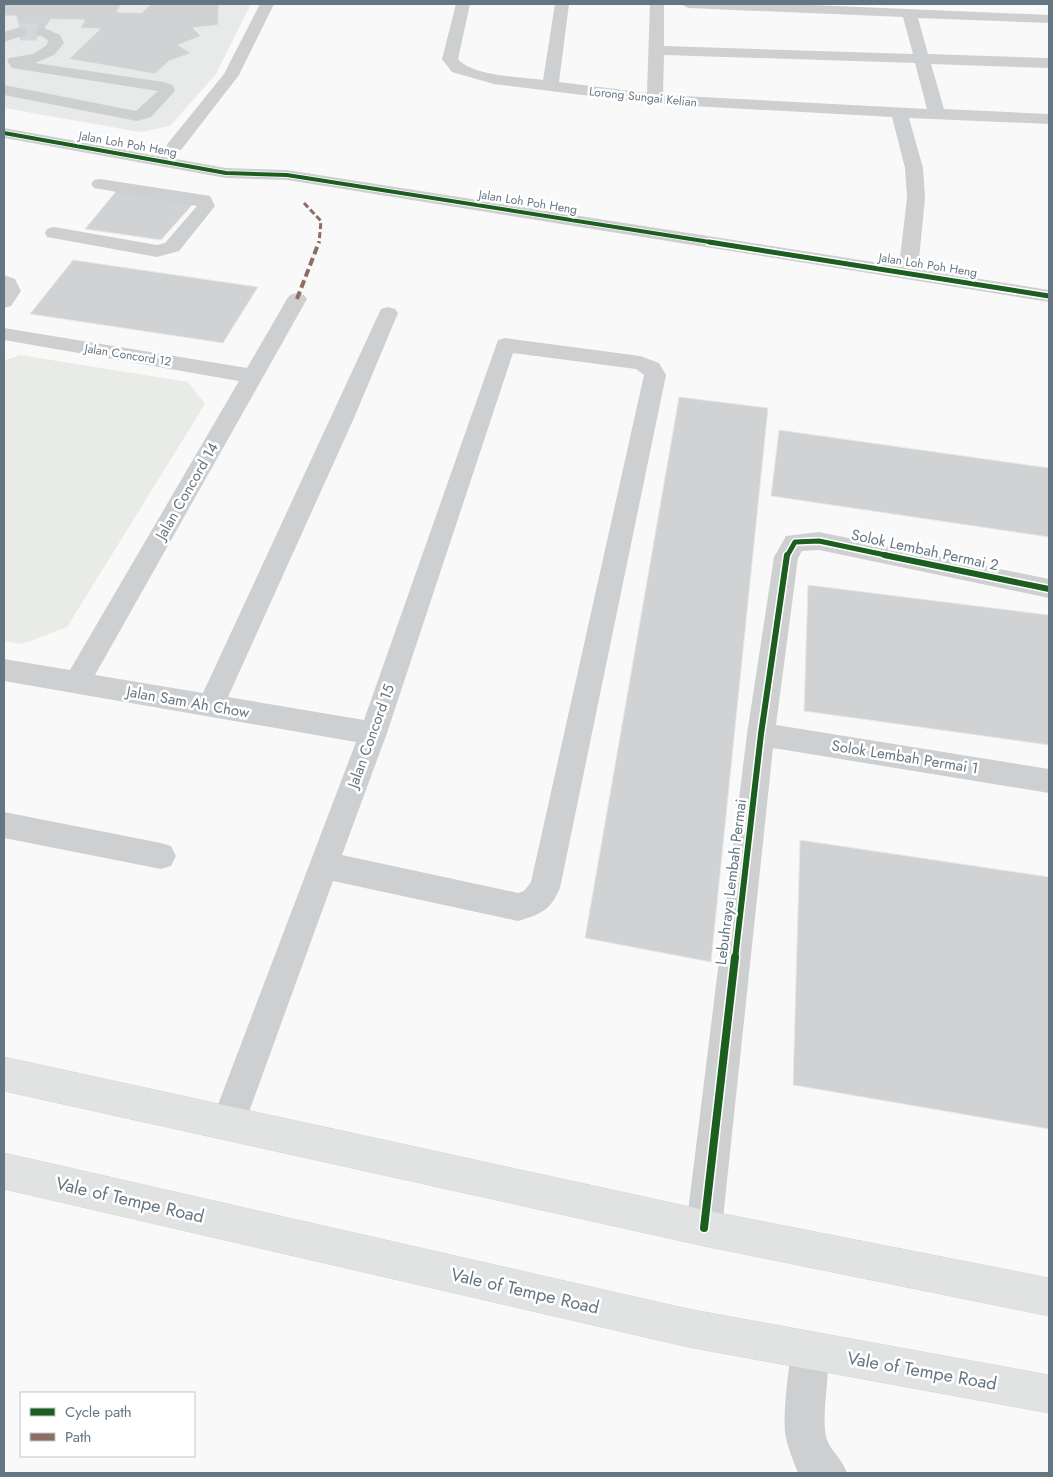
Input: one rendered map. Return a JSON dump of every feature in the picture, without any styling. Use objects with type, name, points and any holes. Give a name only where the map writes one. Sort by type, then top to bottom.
[{"type":"main road","points":[[4,1074],[704,1228],[1049,1297]]},
{"type":"main road","name":"Vale of Tempe Road","points":[[4,1171],[679,1326],[809,1352],[1049,1394]]},
{"type":"street","points":[[175,146],[230,75],[267,4]]},
{"type":"street","name":"Lorong Sungai Kelian","points":[[463,4],[450,59],[458,68],[494,79],[656,99],[1049,119]]},
{"type":"street","points":[[550,86],[562,4]]},
{"type":"street","points":[[656,99],[657,4]]},
{"type":"street","points":[[688,4],[1049,19]]},
{"type":"street","points":[[909,13],[937,114]]},
{"type":"street","points":[[4,37],[20,32]]},
{"type":"street","points":[[4,76],[16,62],[42,56],[53,48],[56,43],[55,38],[42,32]]},
{"type":"street","points":[[656,50],[1049,63]]},
{"type":"street","points":[[4,90],[137,116],[145,113],[167,91],[167,88],[163,87],[16,62]]},
{"type":"street","points":[[900,112],[914,168],[916,198],[908,273]]},
{"type":"street","name":"Jalan Loh Poh Heng","points":[[4,133],[226,173],[287,175],[1049,296]]},
{"type":"street","name":"Jalan Loh Poh Heng","points":[[156,143],[193,149]]},
{"type":"street","name":"Jalan Loh Poh Heng","points":[[236,157],[287,175]]},
{"type":"street","points":[[54,233],[156,251],[172,247],[206,206],[204,200],[100,184]]},
{"type":"street","name":"Jalan Concord 14","points":[[77,682],[297,299]]},
{"type":"street","points":[[210,706],[343,418],[388,313]]},
{"type":"street","name":"Jalan Concord 12","points":[[4,334],[253,376]]},
{"type":"street","name":"Jalan Concord 15","points":[[228,1123],[323,865],[373,733],[504,345],[640,363],[652,368],[655,374],[545,888],[534,902],[518,907],[323,865]]},
{"type":"street","name":"Solok Lembah Permai 2","points":[[795,542],[819,541],[1049,589]]},
{"type":"street","name":"Lebuhraya Lembah Permai","points":[[704,1228],[761,734],[786,557],[795,542]]},
{"type":"street","name":"Jalan Sam Ah Chow","points":[[4,670],[373,733]]},
{"type":"street","name":"Solok Lembah Permai 1","points":[[761,734],[1049,781]]},
{"type":"street","points":[[4,825],[161,856]]},
{"type":"street","points":[[809,1352],[805,1431],[813,1460],[827,1473]]},
{"type":"shaded area","points":[[4,4],[251,4],[216,74],[170,126],[140,132],[4,108]]},
{"type":"shaded area","points":[[20,355],[188,382],[205,404],[67,627],[22,644],[4,641],[4,361]]},
{"type":"building","points":[[4,4],[121,4],[117,12],[141,13],[151,4],[219,4],[218,25],[193,28],[201,36],[178,45],[191,53],[169,61],[155,74],[69,59],[100,29],[80,28],[85,20],[51,19],[39,37],[22,37],[16,16],[4,16]]},
{"type":"building","points":[[118,189],[193,204],[161,240],[85,229]]},
{"type":"building","points":[[73,260],[258,287],[223,343],[30,314]]},
{"type":"building","points":[[679,397],[768,408],[711,962],[585,938]]},
{"type":"building","points":[[779,430],[1049,468],[1049,537],[771,496]]},
{"type":"building","points":[[808,585],[1049,615],[1049,745],[804,711]]},
{"type":"building","points":[[800,840],[1049,877],[1049,1129],[793,1085]]},
{"type":"tunnel","points":[[20,32],[42,32]]},
{"type":"marked path","points":[[297,299],[321,238],[321,221],[304,203]]},
{"type":"cycle path","points":[[4,133],[226,173],[287,175],[1049,296]]},
{"type":"cycle path","points":[[704,1228],[761,734],[786,557],[795,542],[819,541],[1049,589]]}]
